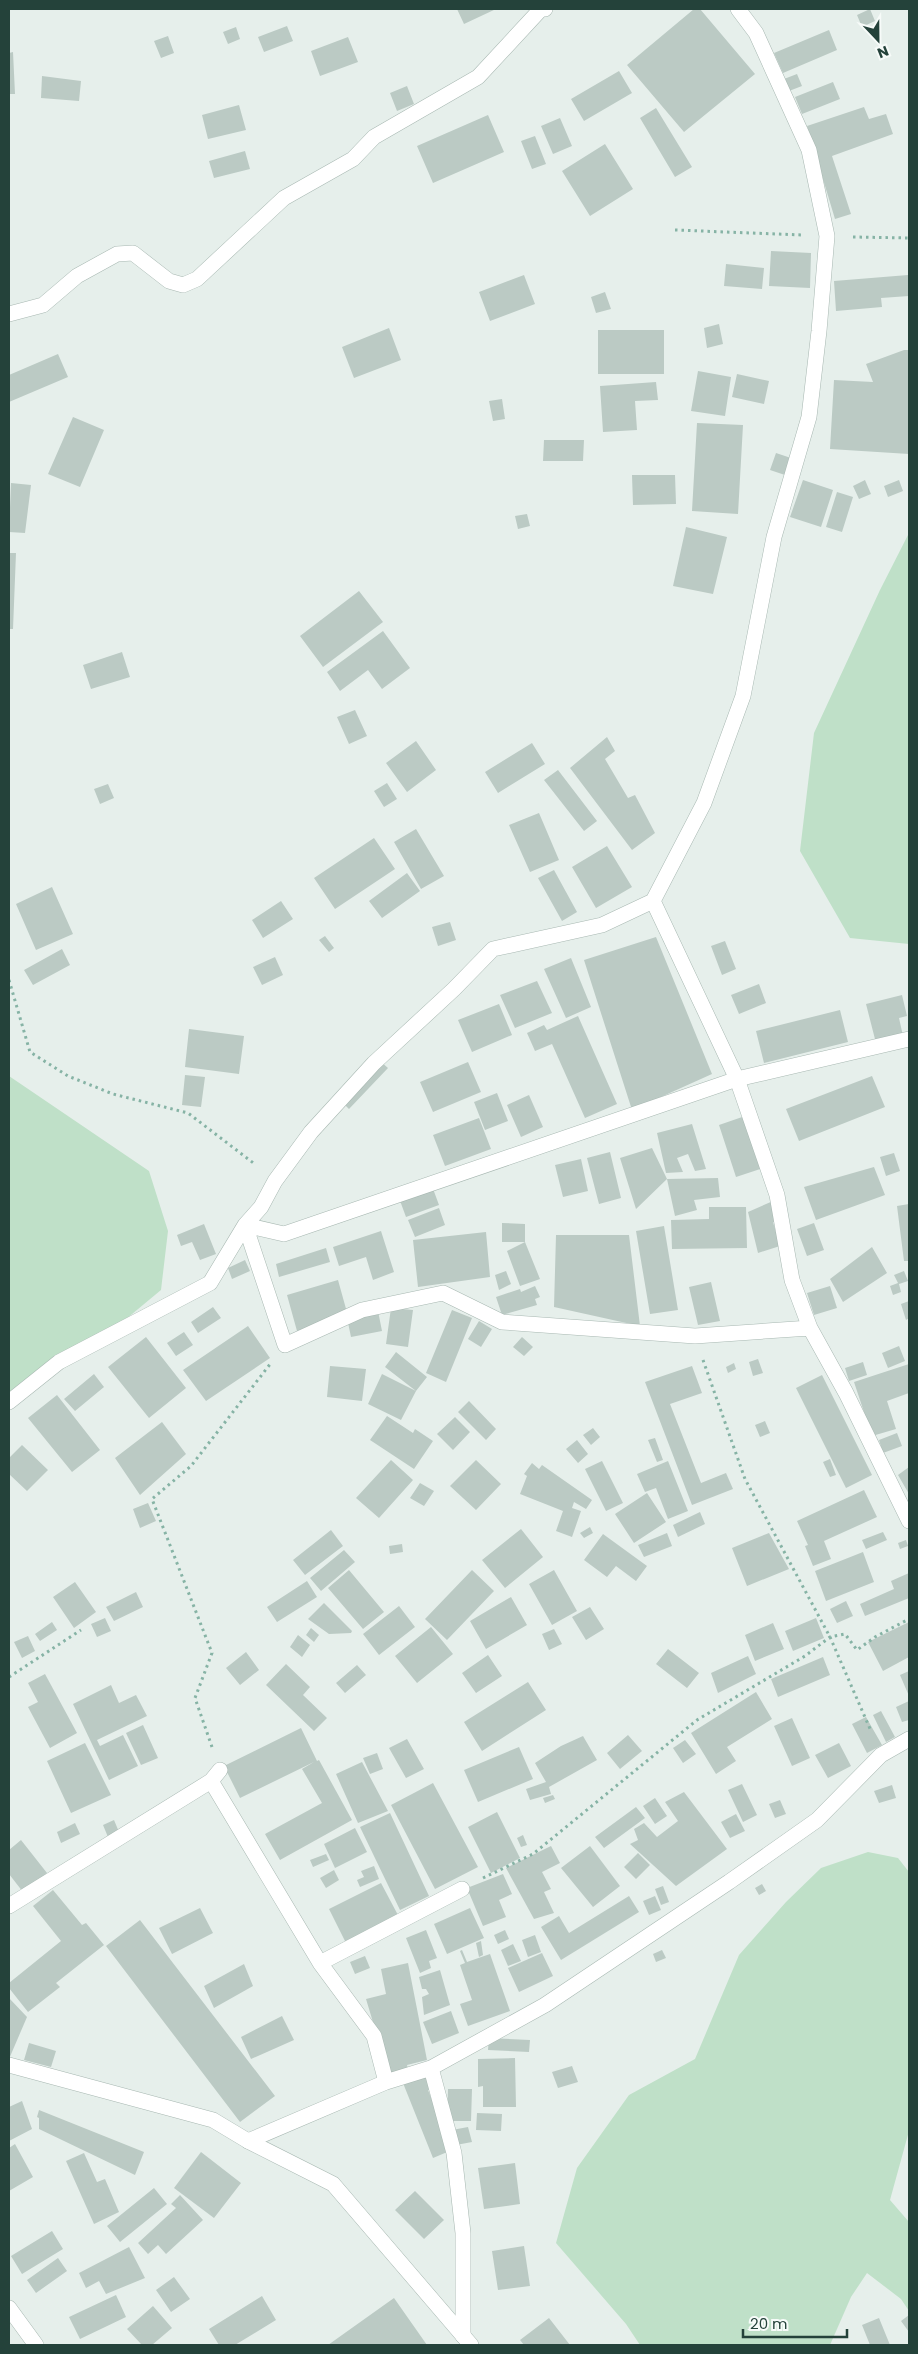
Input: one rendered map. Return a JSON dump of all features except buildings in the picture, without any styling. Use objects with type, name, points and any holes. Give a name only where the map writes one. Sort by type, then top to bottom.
[{"type":"street","points":[[9,314],[43,305],[77,276],[117,254],[133,253],[169,281],[183,285],[197,279],[284,198],[353,159],[374,137],[478,77],[543,9]]},
{"type":"street","points":[[9,1402],[59,1362],[210,1283],[245,1225],[261,1207],[275,1181],[311,1132],[374,1063],[454,989],[493,949],[602,925],[654,900],[704,803],[743,696],[774,537],[809,417],[819,331],[827,236],[809,150],[756,32],[738,9]]},
{"type":"street","points":[[654,900],[737,1078],[777,1195],[792,1280],[810,1328],[846,1393],[909,1521]]},
{"type":"street","points":[[245,1225],[284,1234],[737,1078],[909,1039]]},
{"type":"street","points":[[245,1225],[285,1345],[362,1310],[443,1293],[502,1322],[695,1336],[810,1328]]},
{"type":"street","points":[[248,2141],[386,2082],[432,2068],[545,2005],[729,1882],[817,1820],[881,1755],[909,1739]]},
{"type":"street","points":[[11,1899],[216,1775],[320,1962],[374,2036],[386,2082]]},
{"type":"street","points":[[320,1962],[462,1889]]},
{"type":"street","points":[[9,2065],[213,2120],[248,2141],[333,2184],[467,2341]]},
{"type":"street","points":[[432,2068],[454,2153],[463,2233],[467,2341]]},
{"type":"street","points":[[9,2308],[36,2345]]},
{"type":"path","points":[[675,230],[909,238]]},
{"type":"path","points":[[9,980],[30,1052],[68,1076],[113,1094],[188,1113],[275,1181]]},
{"type":"path","points":[[695,1336],[746,1479],[830,1637],[881,1755]]},
{"type":"path","points":[[216,1775],[195,1698],[212,1653],[152,1499],[191,1466],[285,1345]]},
{"type":"path","points":[[462,1889],[534,1854],[697,1720],[805,1656],[830,1637],[845,1634],[857,1650],[909,1619]]},
{"type":"path","points":[[9,1677],[81,1630]]},
{"type":"green space","points":[[909,533],[909,944],[850,938],[800,851],[814,733],[880,590]]},
{"type":"green space","points":[[9,1076],[149,1171],[168,1231],[161,1290],[73,1363],[9,1400]]},
{"type":"green space","points":[[868,1852],[898,1858],[909,1872],[909,2131],[890,2200],[909,2222],[909,2311],[901,2299],[867,2273],[851,2297],[830,2345],[640,2345],[626,2324],[556,2243],[577,2168],[629,2095],[695,2059],[739,1955],[786,1902],[821,1868]]}]
